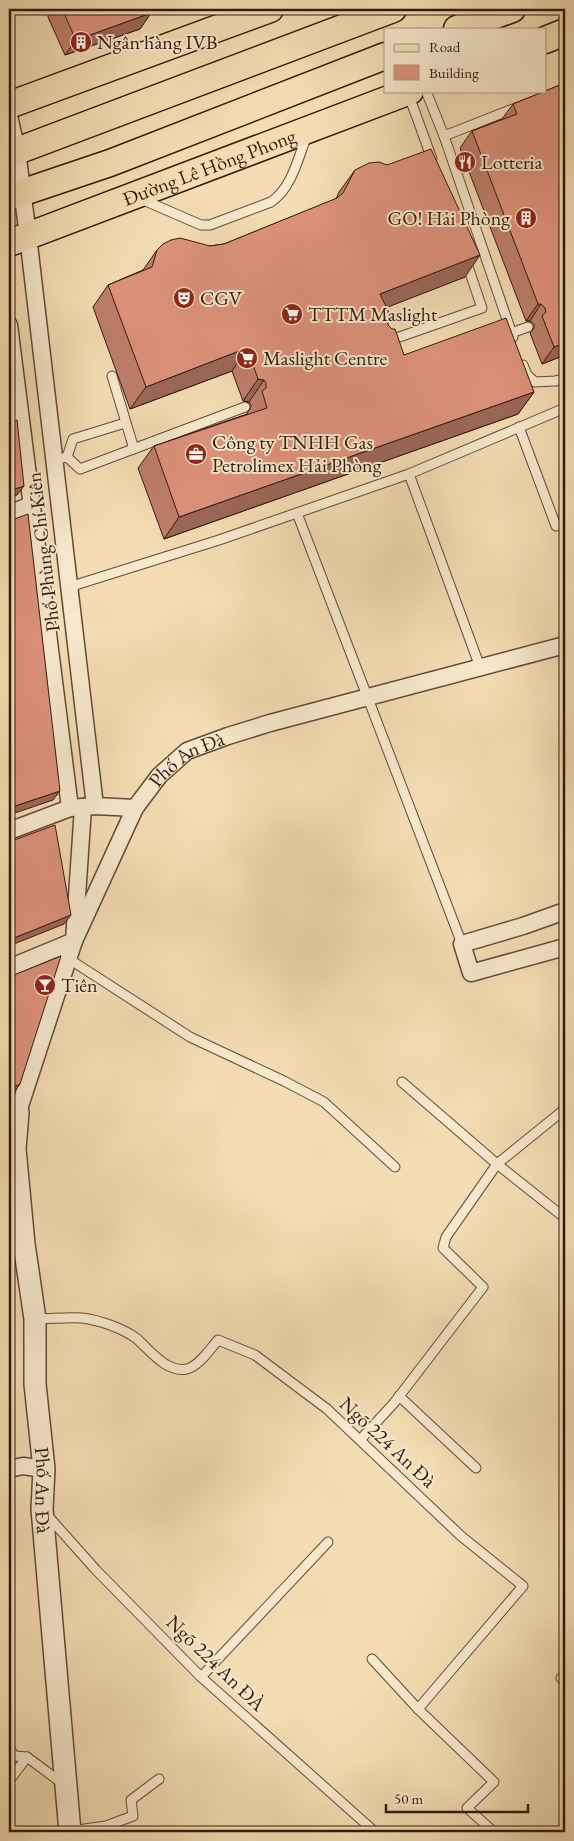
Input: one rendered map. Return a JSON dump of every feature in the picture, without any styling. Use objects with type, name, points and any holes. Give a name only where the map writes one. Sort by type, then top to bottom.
[{"type":"main road","points":[[9,105],[270,9]]},
{"type":"main road","points":[[13,153],[393,9]]},
{"type":"main road","points":[[460,28],[512,9]]},
{"type":"main road","points":[[546,40],[565,32]]},
{"type":"main road","name":"Đường Lê Hồng Phong","points":[[15,195],[110,162],[384,56]]},
{"type":"main road","name":"Đường Lê Hồng Phong","points":[[18,240],[309,129],[414,92]]},
{"type":"street","name":"Phố Phùng Chí Kiên","points":[[9,116],[18,240],[59,465],[83,807]]},
{"type":"street","name":"Phố Phùng Chí Kiên","points":[[9,325],[13,406],[83,807]]},
{"type":"street","points":[[28,485],[59,465]]},
{"type":"street","points":[[9,514],[31,505]]},
{"type":"street","name":"Phố An Đà","points":[[70,1832],[42,1510],[44,1469],[35,1384],[35,1320],[12,1150],[14,1114],[74,941],[135,808],[159,776],[188,751],[228,736],[367,696],[565,645]]},
{"type":"street","points":[[9,968],[74,941],[83,807]]},
{"type":"street","points":[[9,831],[83,807],[135,808]]},
{"type":"street","points":[[565,911],[462,944],[471,973],[565,947]]},
{"type":"street","points":[[9,1469],[23,1466],[44,1469]]},
{"type":"lane","points":[[414,92],[444,136],[527,375],[535,382],[565,379]]},
{"type":"lane","points":[[414,92],[434,165]]},
{"type":"lane","points":[[444,136],[531,102]]},
{"type":"lane","points":[[134,196],[201,225],[210,225],[271,202],[280,197],[287,186],[309,129]]},
{"type":"lane","points":[[378,345],[482,308],[462,249]]},
{"type":"lane","points":[[511,333],[528,327]]},
{"type":"lane","points":[[112,376],[134,449]]},
{"type":"lane","points":[[125,422],[73,439],[59,465],[80,469],[245,407]]},
{"type":"lane","points":[[69,587],[219,540],[409,474],[565,408]]},
{"type":"lane","points":[[519,427],[556,526]]},
{"type":"lane","points":[[409,474],[480,666]]},
{"type":"lane","points":[[297,513],[462,944]]},
{"type":"lane","points":[[69,959],[190,1037],[324,1102],[395,1167]]},
{"type":"lane","points":[[402,1082],[496,1164],[565,1218]]},
{"type":"lane","points":[[360,1440],[400,1396],[483,1287],[443,1248],[446,1237],[496,1164],[565,1109]]},
{"type":"lane","name":"Ngõ 224 An Đà","points":[[35,1320],[81,1318],[111,1326],[135,1338],[153,1355],[178,1369],[188,1369],[198,1362],[218,1340],[255,1355],[327,1409],[461,1536],[523,1586],[418,1709]]},
{"type":"lane","points":[[400,1396],[476,1468]]},
{"type":"lane","name":"Ngõ 224 An ĐÀ","points":[[42,1510],[96,1570],[201,1676],[375,1832]]},
{"type":"lane","points":[[201,1676],[328,1542]]},
{"type":"lane","points":[[372,1659],[418,1709],[494,1782],[467,1808],[494,1832]]},
{"type":"lane","points":[[9,1747],[14,1756],[27,1756],[67,1788]]},
{"type":"lane","points":[[9,1781],[27,1756]]},
{"type":"lane","points":[[70,1832],[106,1826],[132,1816],[131,1800],[159,1778]]},
{"type":"lane","points":[[559,1832],[565,1827]]},
{"type":"building","points":[[62,9],[149,9],[151,13],[76,40]]},
{"type":"building","name":"GO! Hải Phòng","points":[[565,83],[565,343],[554,347],[542,316],[546,312],[545,308],[538,304],[472,131],[517,114],[513,104]]},
{"type":"building","name":"Maslight Centre","points":[[431,149],[480,255],[380,294],[391,317],[387,321],[388,325],[395,329],[404,355],[506,318],[534,392],[179,517],[154,446],[267,408],[262,391],[266,388],[266,383],[264,380],[258,379],[247,348],[146,387],[108,285],[152,267],[157,250],[171,240],[180,238],[210,246],[224,244],[337,198],[343,193],[355,170],[369,163],[379,162],[387,165]]},
{"type":"building","points":[[17,420],[24,486],[9,491],[9,423]]},
{"type":"building","points":[[28,514],[60,791],[9,808],[9,521]]},
{"type":"building","points":[[55,825],[71,915],[9,940],[9,842]]},
{"type":"building","points":[[61,956],[20,1084],[9,1089],[9,977]]},
{"type":"place","name":"Ngân hàng IVB","points":[[81,42]]},
{"type":"place","name":"Lotteria","points":[[465,162]]},
{"type":"place","name":"GO! Hải Phòng","points":[[526,218]]},
{"type":"place","name":"CGV","points":[[184,298]]},
{"type":"place","name":"TTTM Maslight","points":[[292,314]]},
{"type":"place","name":"Maslight Centre","points":[[247,358]]},
{"type":"place","name":"Công ty TNHH Gas Petrolimex Hải Phòng","points":[[196,454]]},
{"type":"place","name":"Tiên","points":[[45,985]]}]
